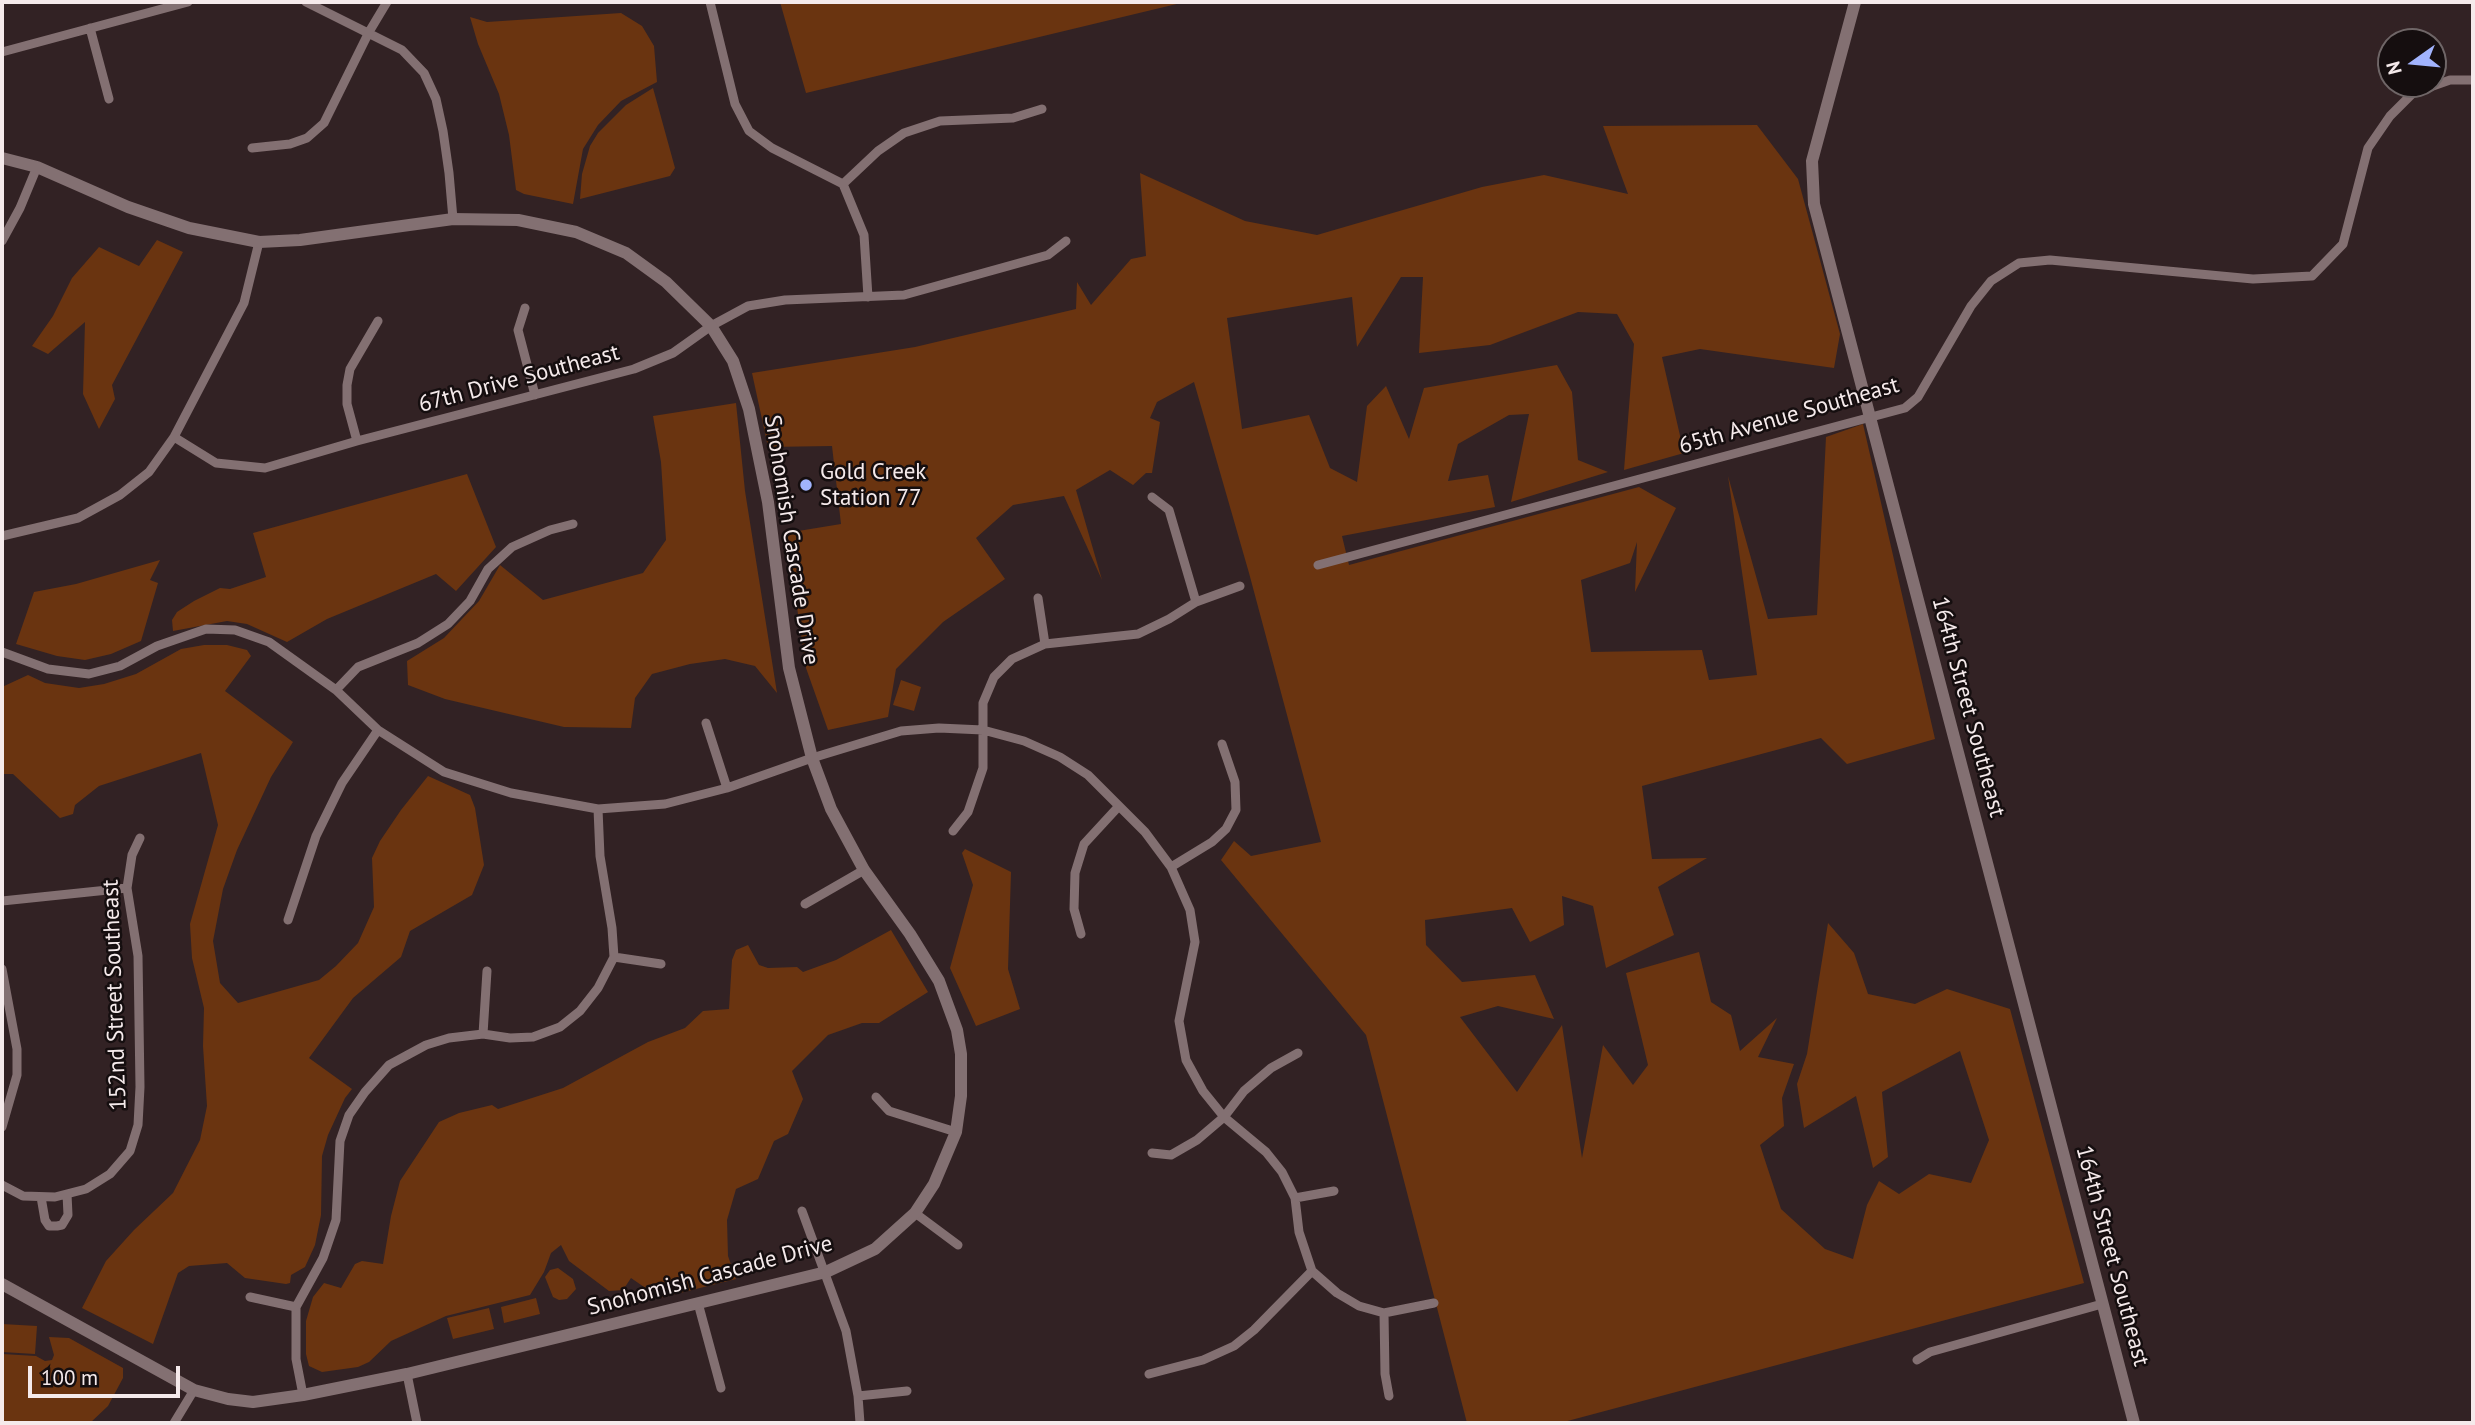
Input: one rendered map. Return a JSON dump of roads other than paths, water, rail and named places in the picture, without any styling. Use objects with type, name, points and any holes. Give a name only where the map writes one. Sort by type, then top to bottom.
[{"type":"street","points":[[2,52],[188,2]]},
{"type":"street","points":[[306,2],[402,50],[424,73],[436,99],[449,173],[453,219]]},
{"type":"street","points":[[252,148],[290,144],[307,138],[324,123],[369,32],[387,2]]},
{"type":"street","points":[[710,2],[736,104],[749,131],[772,148],[843,184],[864,235],[868,297]]},
{"type":"street","name":"164th Street Southeast","points":[[1855,2],[1812,161],[1814,204],[2134,1423]]},
{"type":"street","points":[[90,28],[109,99]]},
{"type":"street","name":"65th Avenue Southeast","points":[[1318,565],[1905,408],[1918,397],[1971,306],[1991,281],[2019,264],[2050,260],[2253,279],[2312,276],[2343,244],[2368,148],[2390,116],[2413,93],[2450,80],[2473,80]]},
{"type":"street","points":[[843,184],[878,151],[904,133],[940,121],[1013,118],[1042,110]]},
{"type":"street","name":"Snohomish Cascade Drive","points":[[2,158],[37,167],[128,206],[189,228],[259,242],[300,240],[453,219],[518,220],[576,232],[626,253],[666,282],[711,326],[733,360],[749,409],[768,502],[789,667],[812,758],[831,809],[864,870],[939,981],[950,1006],[961,1054],[961,1096],[956,1132],[934,1184],[915,1213],[874,1249],[825,1272],[407,1374],[253,1402],[228,1399],[194,1390],[2,1284]]},
{"type":"street","points":[[2,241],[20,208],[37,167]]},
{"type":"street","name":"67th Drive Southeast","points":[[174,437],[216,464],[265,468],[357,441],[634,369],[673,353],[711,326],[748,306],[766,301],[904,295],[1048,255],[1066,241]]},
{"type":"street","points":[[2,536],[78,519],[120,495],[149,472],[174,437],[244,303],[259,242]]},
{"type":"street","points":[[525,308],[518,330],[535,395]]},
{"type":"street","points":[[357,441],[347,404],[347,385],[350,369],[378,321]]},
{"type":"street","points":[[1152,497],[1169,510],[1196,602]]},
{"type":"street","points":[[336,690],[358,667],[418,643],[448,624],[470,601],[488,569],[512,547],[550,530],[573,524]]},
{"type":"street","points":[[953,831],[968,812],[983,768],[983,703],[995,677],[1012,659],[1045,644],[1138,634],[1196,602],[1240,586]]},
{"type":"street","points":[[1038,598],[1045,644]]},
{"type":"street","points":[[2,652],[48,669],[89,674],[120,666],[157,646],[206,629],[235,630],[269,642],[336,690],[378,730],[444,772],[511,793],[597,808],[665,804],[727,788],[901,731],[939,728],[983,730],[1024,741],[1060,757],[1088,775],[1145,832],[1171,867],[1190,910],[1195,942],[1179,1021],[1186,1060],[1203,1091],[1224,1117],[1266,1152],[1282,1172],[1295,1198],[1299,1232],[1312,1271],[1337,1293],[1359,1306],[1384,1313],[1434,1304]]},
{"type":"street","points":[[706,723],[727,788]]},
{"type":"street","points":[[288,920],[316,836],[342,783],[378,730]]},
{"type":"street","points":[[1171,867],[1212,842],[1226,829],[1236,810],[1235,782],[1222,744]]},
{"type":"street","points":[[1081,934],[1074,909],[1075,873],[1084,844],[1119,806]]},
{"type":"street","points":[[303,1395],[296,1359],[296,1307],[323,1258],[336,1220],[340,1141],[349,1115],[389,1065],[426,1045],[449,1038],[484,1034],[510,1038],[533,1037],[560,1027],[580,1011],[598,988],[614,957],[600,856],[597,808]]},
{"type":"street","name":"152nd Street Southeast","points":[[67,1194],[86,1189],[110,1174],[130,1151],[138,1125],[138,956],[127,888],[132,855],[140,838]]},
{"type":"street","points":[[805,904],[864,870]]},
{"type":"street","points":[[2,901],[127,888]]},
{"type":"street","points":[[614,957],[661,964]]},
{"type":"street","points":[[2,969],[17,1049],[17,1075],[2,1126]]},
{"type":"street","points":[[484,1034],[487,971]]},
{"type":"street","points":[[1152,1153],[1171,1155],[1197,1140],[1224,1117],[1244,1091],[1271,1068],[1298,1053]]},
{"type":"street","points":[[876,1097],[889,1111],[956,1132]]},
{"type":"street","points":[[2,1185],[23,1196],[55,1197],[67,1194],[69,1207],[66,1221],[62,1225],[49,1226],[45,1220],[41,1197]]},
{"type":"street","points":[[1295,1198],[1334,1191]]},
{"type":"street","points":[[802,1211],[846,1331],[860,1423]]},
{"type":"street","points":[[915,1213],[958,1245]]},
{"type":"street","points":[[1149,1374],[1203,1360],[1234,1346],[1254,1330],[1312,1271]]},
{"type":"street","points":[[250,1297],[296,1307]]},
{"type":"street","points":[[698,1303],[721,1388]]},
{"type":"street","points":[[1917,1360],[1930,1352],[2102,1304]]},
{"type":"street","points":[[1384,1313],[1385,1374],[1389,1396]]},
{"type":"street","points":[[407,1374],[417,1423]]},
{"type":"street","points":[[174,1423],[194,1390]]},
{"type":"street","points":[[858,1396],[907,1391]]},
{"type":"place","name":"Gold Creek Station 77","points":[[806,485]]}]
